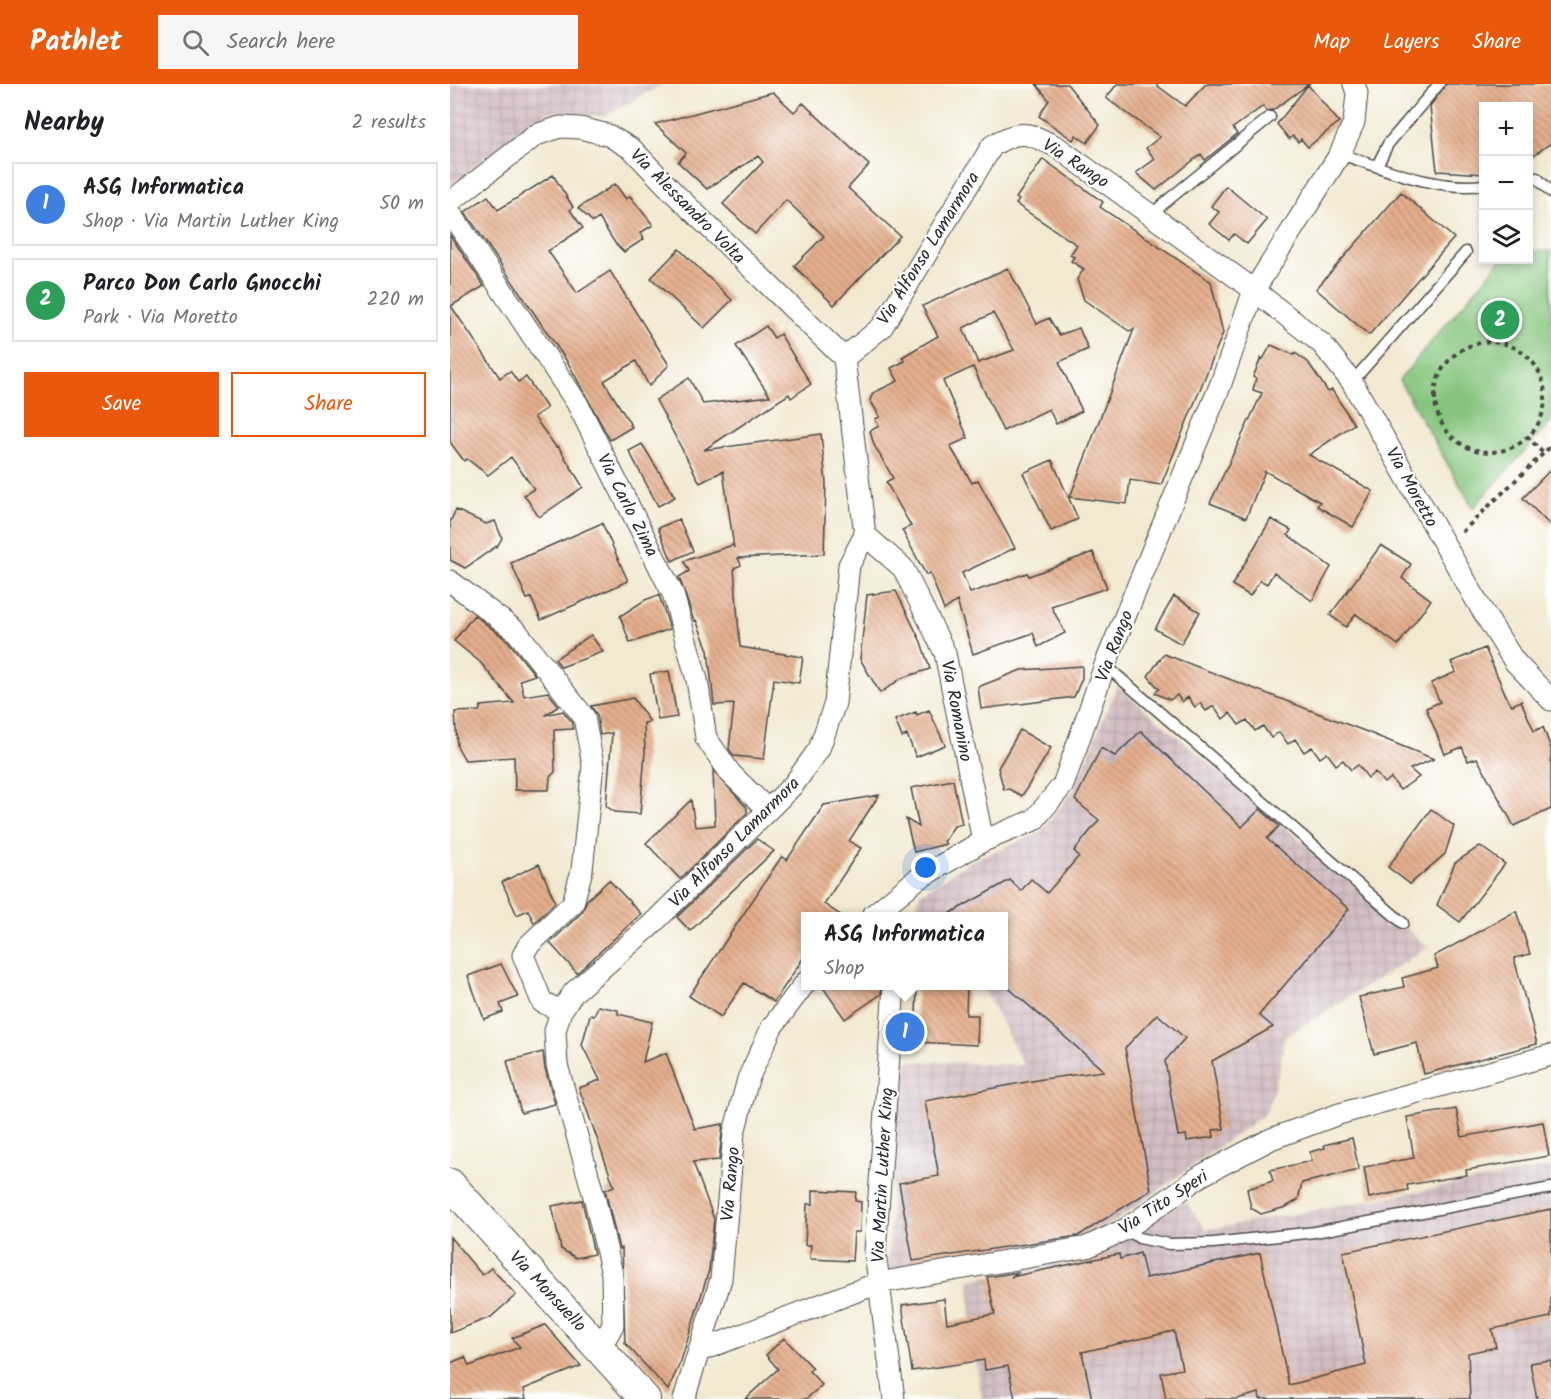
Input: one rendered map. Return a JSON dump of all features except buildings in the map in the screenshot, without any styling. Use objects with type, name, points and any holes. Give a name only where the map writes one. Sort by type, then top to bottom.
[{"type":"main road","name":"Via Monsuello","points":[[450,1184],[645,1399]]},
{"type":"street","name":"Via Rango","points":[[883,912],[916,880],[983,841],[1034,820],[1064,785],[1105,665],[1220,386],[1254,290],[1340,154],[1354,122],[1357,93],[1354,84]]},
{"type":"street","name":"Via Alessandro Volta","points":[[450,202],[536,135],[560,127],[580,128],[608,135],[632,149],[673,192],[844,358]]},
{"type":"street","name":"Via Rango","points":[[1009,135],[1030,134],[1057,147],[1254,290]]},
{"type":"street","name":"Via Alfonso Lamarmora","points":[[844,358],[882,327],[975,171],[992,146],[1009,135]]},
{"type":"street","name":"Via Carlo Zima","points":[[450,212],[577,403],[673,594],[697,680],[706,738],[731,774],[768,810]]},
{"type":"street","name":"Via Moretto","points":[[1254,290],[1322,344],[1352,382],[1514,661],[1551,700]]},
{"type":"street","points":[[844,358],[865,535]]},
{"type":"street","name":"Via Alfonso Lamarmora","points":[[600,1348],[613,1325],[612,1274],[595,1200],[557,1065],[555,1031],[561,1011],[574,992],[649,927],[794,784],[819,749],[835,704],[849,565],[865,535]]},
{"type":"street","name":"Via Romanino","points":[[865,535],[903,568],[945,653],[983,841]]},
{"type":"street","points":[[450,581],[517,632],[584,717],[592,765],[582,870],[573,903],[528,946],[523,955],[542,1002],[561,1011]]},
{"type":"street","name":"Via Rango","points":[[684,1399],[702,1350],[721,1279],[734,1133],[748,1079],[772,1027],[801,989]]},
{"type":"street","name":"Via Martin Luther King","points":[[894,990],[875,1252],[894,1399]]},
{"type":"street","name":"Via Tito Speri","points":[[702,1350],[878,1282],[1087,1247],[1126,1229],[1202,1175],[1271,1139],[1339,1114],[1551,1055]]},
{"type":"lane","points":[[1377,166],[1388,144],[1439,84]]},
{"type":"lane","points":[[1151,216],[1270,117]]},
{"type":"lane","points":[[1340,154],[1432,183],[1466,187],[1479,186]]},
{"type":"lane","points":[[1533,178],[1537,178],[1551,192]]},
{"type":"lane","points":[[1352,382],[1467,252]]},
{"type":"lane","points":[[1105,665],[1403,923]]},
{"type":"lane","points":[[1126,1229],[1139,1238],[1169,1244],[1213,1243],[1315,1232],[1551,1188]]},
{"type":"path","points":[[1489,342],[1507,344],[1523,353],[1535,366],[1543,383],[1545,400],[1540,418],[1527,436],[1516,445],[1499,451],[1481,451],[1464,445],[1450,434],[1440,419],[1435,402],[1436,384],[1443,367],[1455,353],[1471,345],[1489,342]]},
{"type":"path","points":[[1527,436],[1543,453]]},
{"type":"path","points":[[1446,547],[1551,446]]},
{"type":"shaded area","points":[[450,84],[663,84],[605,116],[549,112],[450,185]]},
{"type":"shaded area","points":[[1117,686],[1428,947],[1284,1038],[1280,1067],[1266,1113],[1089,1240],[888,1271],[898,1061],[1024,1065],[984,990],[1008,990],[1008,912],[915,912],[919,894],[973,860],[1040,833],[1074,789]]},
{"type":"shaded area","points":[[1551,1167],[1551,1399],[982,1399],[973,1343],[969,1281],[1093,1250],[1185,1201],[1206,1230]]},
{"type":"green space","points":[[1533,251],[1551,251],[1551,422],[1473,508],[1399,380],[1498,264],[1533,264]]},
{"type":"place","name":"Parco Don Carlo Gnocchi","points":[[1500,320]]},
{"type":"place","name":"ASG Informatica","points":[[905,1032]]}]
